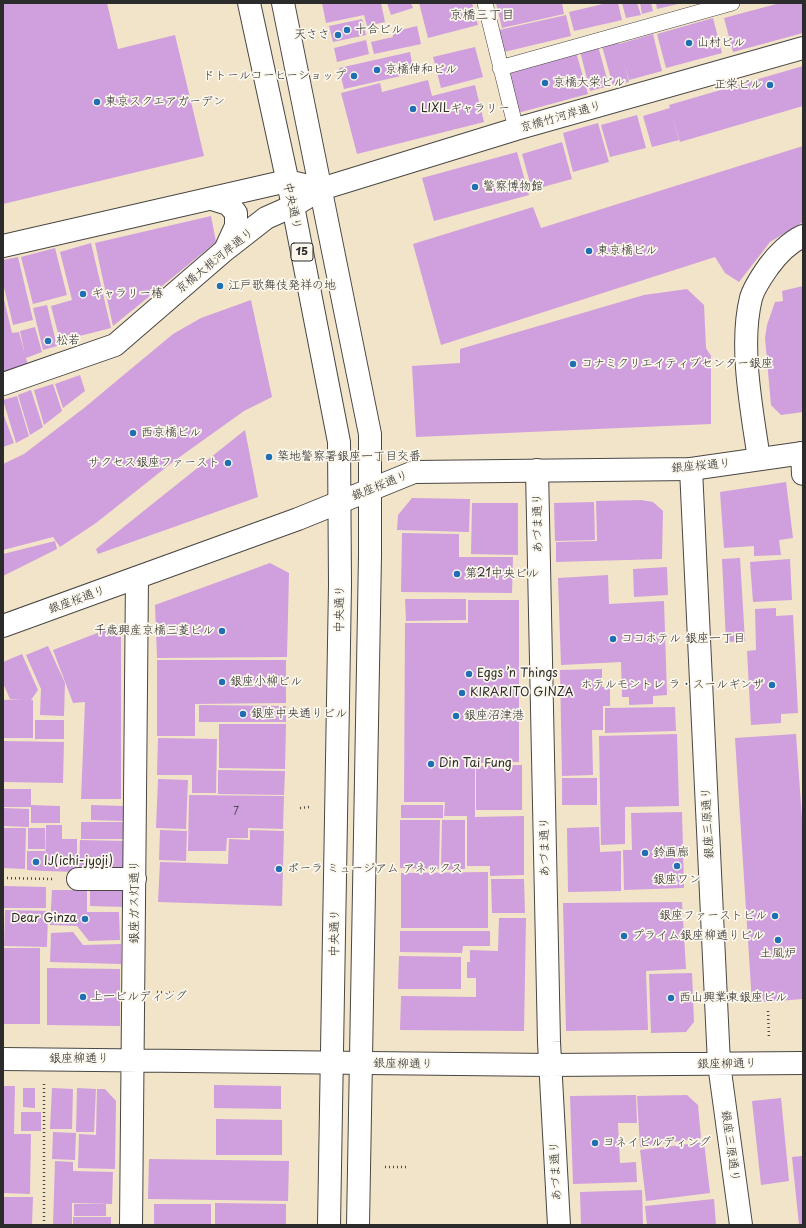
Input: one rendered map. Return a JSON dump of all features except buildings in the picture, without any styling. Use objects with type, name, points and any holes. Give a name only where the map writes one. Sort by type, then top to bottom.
[{"type":"main road","name":"中央通り","points":[[249,3],[293,206],[339,442],[341,502],[330,1225]]},
{"type":"main road","points":[[283,3],[370,434],[358,1225]]},
{"type":"main road","name":"京橋竹河岸通り","points":[[321,189],[516,130],[803,48]]},
{"type":"main road","points":[[3,246],[287,181],[321,189]]},
{"type":"main road","name":"京橋大根河岸通り","points":[[3,384],[115,344],[225,250],[266,218],[293,206],[321,189]]},
{"type":"main road","points":[[212,199],[228,204],[236,213],[236,226],[225,250]]},
{"type":"main road","points":[[760,460],[755,430],[745,328],[751,297],[760,278],[774,259],[788,246],[803,236]]},
{"type":"main road","name":"銀座桜通り","points":[[3,626],[341,502],[414,472],[691,469],[760,460],[803,460]]},
{"type":"main road","name":"銀座三原通り","points":[[691,469],[719,1064],[741,1225]]},
{"type":"main road","name":"あづま通り","points":[[537,470],[550,1065],[559,1225]]},
{"type":"main road","name":"銀座ガス灯通り","points":[[131,1225],[134,1059],[137,578]]},
{"type":"main road","points":[[78,879],[135,879]]},
{"type":"main road","name":"銀座柳通り","points":[[3,1058],[333,1061],[361,1063],[550,1065],[803,1063]]},
{"type":"lane","points":[[485,3],[516,130]]},
{"type":"lane","points":[[500,68],[732,3]]},
{"type":"path","points":[[300,808],[310,807]]},
{"type":"path","points":[[3,878],[78,879]]},
{"type":"path","points":[[152,991],[177,993]]},
{"type":"path","points":[[768,1011],[769,1043]]},
{"type":"path","points":[[44,1079],[44,1225]]},
{"type":"path","points":[[383,1167],[408,1167]]},
{"type":"place","name":"十合ビル","points":[[347,30]]},
{"type":"place","name":"天ささ","points":[[338,35]]},
{"type":"place","name":"山村ビル","points":[[689,43]]},
{"type":"place","name":"京橋伸和ビル","points":[[377,70]]},
{"type":"place","name":"ドトールコーヒーショップ","points":[[354,76]]},
{"type":"place","name":"京橋大栄ビル","points":[[545,83]]},
{"type":"place","name":"正栄ビル","points":[[770,85]]},
{"type":"place","name":"東京スクエアガーデン","points":[[97,102]]},
{"type":"place","name":"LIXILギャラリー","points":[[413,109]]},
{"type":"place","name":"警察博物館","points":[[475,187]]},
{"type":"place","name":"東京橋ビル","points":[[589,251]]},
{"type":"place","name":"江戸歌舞伎発祥の地","points":[[220,286]]},
{"type":"place","name":"ギャラリー椿","points":[[83,294]]},
{"type":"place","name":"松若","points":[[48,341]]},
{"type":"place","name":"コナミクリエイティブセンター銀座","points":[[573,364]]},
{"type":"place","name":"西京橋ビル","points":[[133,433]]},
{"type":"place","name":"築地警察署銀座一丁目交番","points":[[269,457]]},
{"type":"place","name":"サクセス銀座ファースト","points":[[228,463]]},
{"type":"place","name":"第21中央ビル","points":[[457,574]]},
{"type":"place","name":"千歳興産京橋三菱ビル","points":[[222,631]]},
{"type":"place","name":"ココホテル 銀座一丁目","points":[[613,639]]},
{"type":"place","name":"Eggs ’n Things","points":[[469,674]]},
{"type":"place","name":"銀座小柳ビル","points":[[222,682]]},
{"type":"place","name":"ホテルモントレ ラ・スールギンザ","points":[[772,685]]},
{"type":"place","name":"KIRARITO GINZA","points":[[462,693]]},
{"type":"place","name":"銀座中央通りビル","points":[[243,714]]},
{"type":"place","name":"銀座沼津港","points":[[456,716]]},
{"type":"place","name":"Din Tai Fung","points":[[431,764]]},
{"type":"place","name":"鈴画廊","points":[[645,853]]},
{"type":"place","name":"IJ(ichi-jyoji)","points":[[36,862]]},
{"type":"place","name":"銀座ワン","points":[[677,866]]},
{"type":"place","name":"ポーラ ミュージアム アネックス","points":[[279,869]]},
{"type":"place","name":"銀座ファーストビル","points":[[775,916]]},
{"type":"place","name":"Dear Ginza","points":[[85,919]]},
{"type":"place","name":"プライム銀座柳通りビル","points":[[624,936]]},
{"type":"place","name":"土風炉","points":[[778,940]]},
{"type":"place","name":"上一ビルディング","points":[[83,997]]},
{"type":"place","name":"西山興業東銀座ビル","points":[[671,998]]},
{"type":"place","name":"ヨネイビルディング","points":[[595,1143]]},
{"type":"district","name":"京橋三丁目","points":[[482,15]]}]
